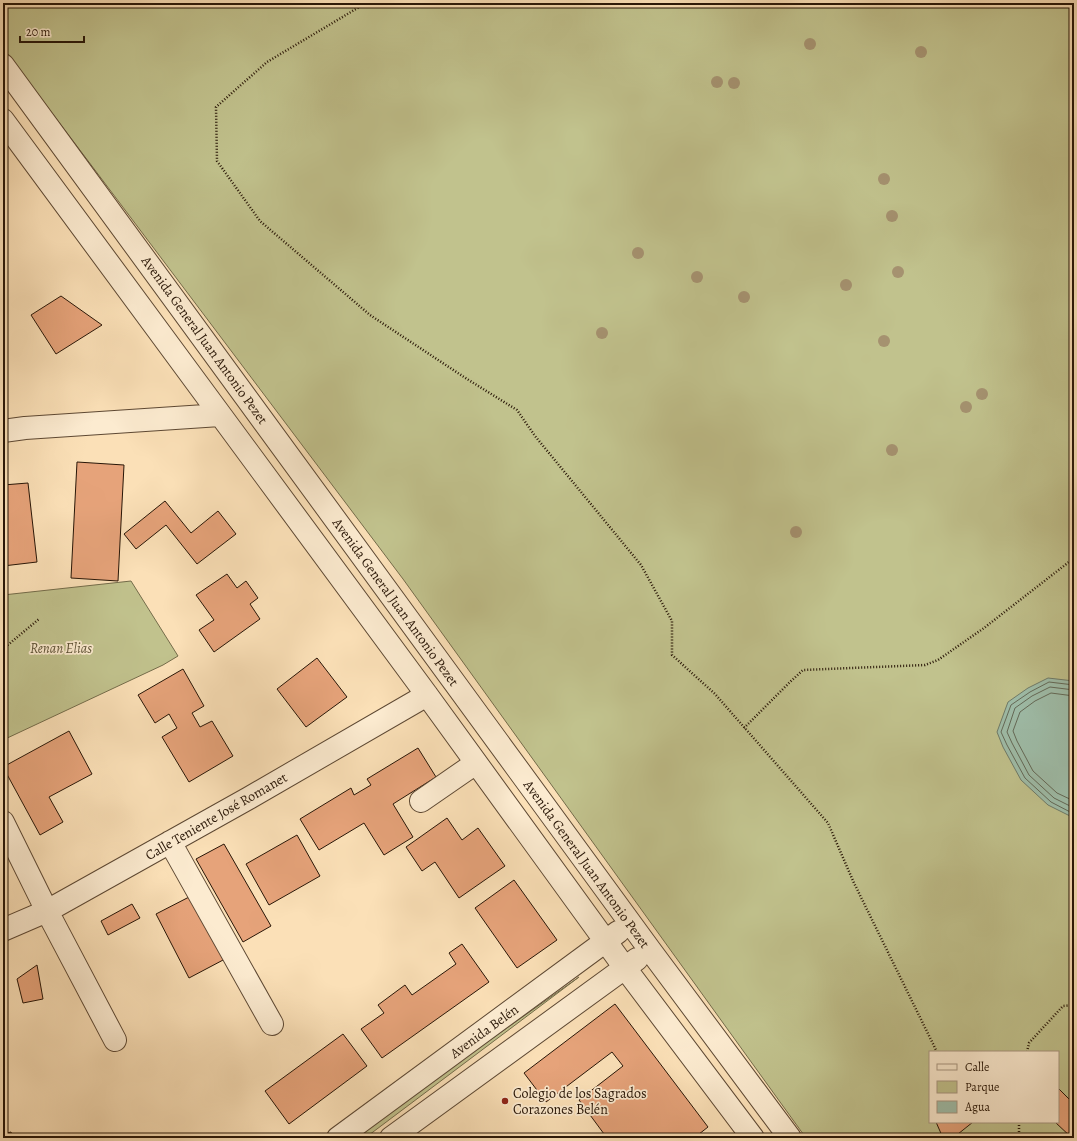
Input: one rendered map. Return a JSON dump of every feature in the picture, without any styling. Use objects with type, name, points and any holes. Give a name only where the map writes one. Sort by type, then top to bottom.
[{"type":"street","name":"Avenida General Juan Antonio Pezet","points":[[3,65],[630,923],[790,1138]]},
{"type":"street","points":[[3,120],[427,695],[625,968],[753,1138]]},
{"type":"street","points":[[3,431],[25,428],[220,415]]},
{"type":"street","name":"Calle Teniente José Romanet","points":[[3,930],[47,911],[243,801],[427,695]]},
{"type":"street","points":[[421,801],[476,763]]},
{"type":"street","points":[[3,822],[47,911],[115,1040]]},
{"type":"street","points":[[170,842],[272,1024]]},
{"type":"street","name":"Avenida Belén","points":[[338,1138],[630,923]]},
{"type":"street","points":[[391,1138],[650,950]]},
{"type":"path","points":[[366,3],[267,62],[216,107],[217,162],[260,221],[370,315],[517,410],[535,436],[641,565],[672,621],[672,655],[715,694],[828,823],[854,883],[936,1051]]},
{"type":"path","points":[[744,728],[803,670],[925,665],[938,660],[984,628],[1074,558]]},
{"type":"path","points":[[3,649],[39,619]]},
{"type":"path","points":[[1027,1051],[1029,1042],[1063,1006],[1074,1005]]},
{"type":"path","points":[[1019,1123],[1019,1138]]},
{"type":"green space","points":[[3,3],[1074,3],[1074,1138],[806,1138],[403,579],[3,48]]},
{"type":"green space","name":"Renan Elias","points":[[131,581],[178,656],[163,665],[3,740],[3,595]]},
{"type":"green space","points":[[579,977],[365,1138],[351,1138]]},
{"type":"water","points":[[1048,678],[1074,681],[1074,818],[1048,805],[1021,780],[1003,747],[997,732],[1008,702],[1028,688]]},
{"type":"building","points":[[61,296],[102,325],[56,354],[31,315]]},
{"type":"building","points":[[77,462],[124,465],[118,581],[71,578]]},
{"type":"building","points":[[28,483],[37,562],[3,566],[3,485]]},
{"type":"building","points":[[165,501],[191,533],[218,511],[236,534],[197,564],[166,525],[136,549],[124,534]]},
{"type":"building","points":[[227,574],[237,588],[246,581],[258,598],[250,604],[260,619],[214,652],[199,630],[214,620],[196,595]]},
{"type":"building","points":[[317,658],[347,697],[306,727],[277,689]]},
{"type":"building","points":[[183,669],[204,706],[192,713],[200,727],[212,721],[233,756],[189,782],[162,737],[177,728],[169,714],[155,723],[138,695]]},
{"type":"building","points":[[69,731],[92,774],[49,797],[63,822],[40,835],[3,767]]},
{"type":"building","points":[[418,748],[436,777],[393,804],[413,837],[384,855],[364,823],[319,850],[300,819],[351,788],[354,795],[371,785],[367,779]]},
{"type":"building","points":[[447,818],[462,840],[478,828],[505,866],[459,898],[435,862],[422,871],[406,847]]},
{"type":"building","points":[[297,835],[320,876],[269,905],[246,864]]},
{"type":"building","points":[[224,844],[271,926],[243,942],[196,859]]},
{"type":"building","points":[[514,880],[557,940],[517,968],[475,908]]},
{"type":"building","points":[[191,896],[225,959],[189,978],[156,914]]},
{"type":"building","points":[[132,904],[140,918],[108,935],[101,921]]},
{"type":"building","points":[[462,944],[489,982],[382,1058],[361,1029],[384,1013],[378,1005],[405,985],[412,995],[456,964],[449,953]]},
{"type":"building","points":[[37,965],[43,999],[23,1003],[17,979]]},
{"type":"building","points":[[615,1004],[708,1127],[694,1138],[607,1138],[579,1100],[623,1066],[612,1052],[546,1102],[524,1073]]},
{"type":"building","points":[[343,1034],[367,1066],[289,1124],[265,1091]]},
{"type":"building","points":[[1059,1089],[1074,1104],[1074,1138],[1072,1138],[1056,1123],[1059,1123]]},
{"type":"building","points":[[936,1123],[972,1123],[953,1138],[943,1138]]},
{"type":"building","points":[[11,1132],[13,1138],[3,1138],[3,1134]]},
{"type":"place","name":"Colegio de los Sagrados Corazones Belén","points":[[505,1101]]}]
